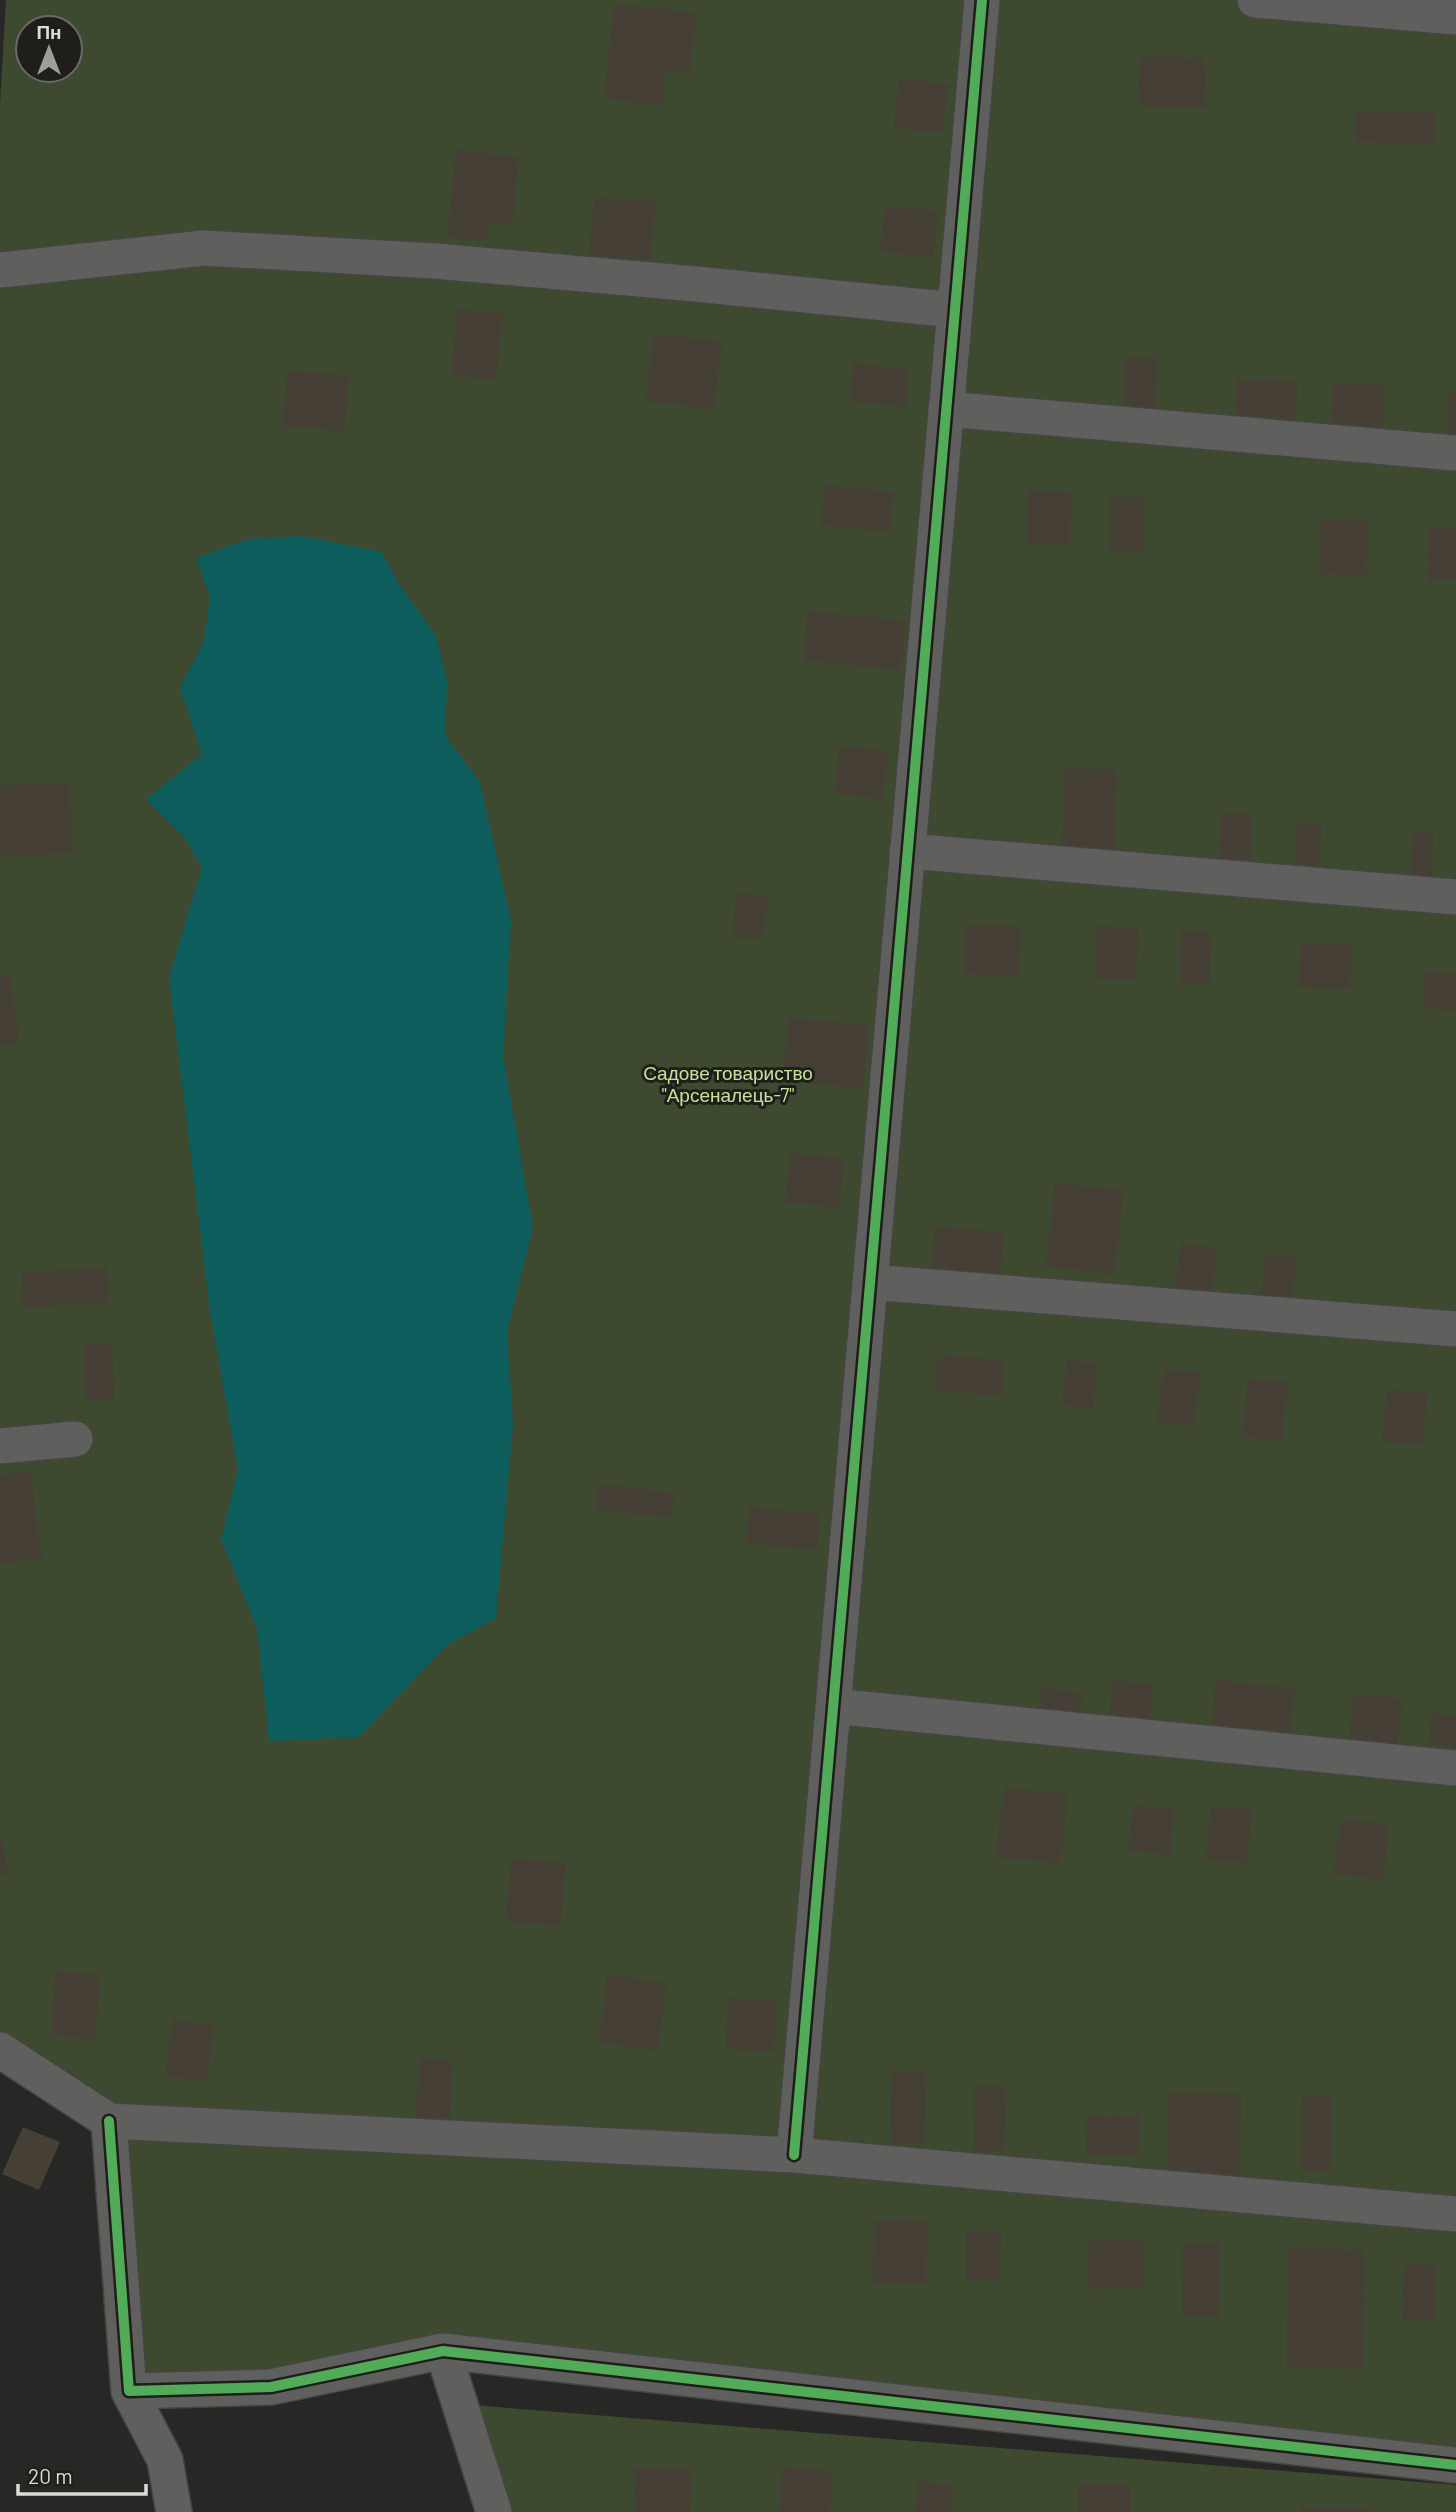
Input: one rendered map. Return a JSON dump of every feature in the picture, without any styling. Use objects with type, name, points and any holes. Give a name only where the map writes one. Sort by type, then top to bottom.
[{"type":"street","points":[[794,2155],[982,0]]},
{"type":"street","points":[[1255,0],[1456,17]]},
{"type":"street","points":[[0,270],[204,248],[435,261],[955,310]]},
{"type":"street","points":[[946,409],[1456,453]]},
{"type":"street","points":[[908,851],[1456,897]]},
{"type":"street","points":[[870,1282],[1456,1329]]},
{"type":"street","points":[[0,1446],[75,1439]]},
{"type":"street","points":[[833,1706],[1456,1768]]},
{"type":"street","points":[[0,2050],[109,2121],[794,2155],[1456,2214]]},
{"type":"street","points":[[109,2121],[129,2391],[164,2459],[174,2512]]},
{"type":"street","points":[[129,2391],[271,2387],[443,2351],[1456,2465]]},
{"type":"street","points":[[443,2351],[494,2512]]},
{"type":"green space","name":"Садове товариство \"Арсеналець-7\"","points":[[6,0],[1456,0],[1456,2455],[443,2351],[129,2391],[109,2121],[0,2063],[0,104]]},
{"type":"green space","points":[[460,2404],[1456,2485],[1456,2512],[492,2512]]},
{"type":"water","points":[[302,536],[382,552],[399,584],[436,636],[447,681],[445,736],[480,782],[511,921],[503,1056],[533,1228],[507,1331],[513,1424],[496,1618],[447,1645],[359,1737],[269,1741],[257,1628],[221,1539],[238,1470],[210,1312],[169,977],[202,868],[184,837],[146,799],[202,754],[180,688],[204,641],[210,597],[196,558],[248,539]]},
{"type":"building","points":[[614,4],[696,13],[690,73],[665,71],[662,105],[604,99]]},
{"type":"building","points":[[1139,57],[1206,58],[1205,108],[1138,106]]},
{"type":"building","points":[[899,79],[948,84],[943,133],[894,128]]},
{"type":"building","points":[[1355,112],[1435,113],[1434,143],[1354,142]]},
{"type":"building","points":[[456,150],[519,157],[512,226],[488,223],[486,241],[447,237]]},
{"type":"building","points":[[595,197],[656,202],[650,263],[589,257]]},
{"type":"building","points":[[885,206],[938,211],[933,258],[880,252]]},
{"type":"building","points":[[458,309],[503,314],[496,380],[451,375]]},
{"type":"building","points":[[653,334],[722,341],[714,409],[646,401]]},
{"type":"building","points":[[1125,358],[1157,358],[1156,416],[1124,415]]},
{"type":"building","points":[[853,363],[909,370],[906,407],[849,401]]},
{"type":"building","points":[[288,370],[349,376],[344,431],[282,426]]},
{"type":"building","points":[[1236,380],[1297,381],[1296,427],[1235,426]]},
{"type":"building","points":[[1332,385],[1384,385],[1383,431],[1331,430]]},
{"type":"building","points":[[1449,393],[1456,393],[1456,441],[1448,440]]},
{"type":"building","points":[[825,485],[894,492],[890,532],[821,525]]},
{"type":"building","points":[[1027,490],[1071,491],[1070,544],[1026,544]]},
{"type":"building","points":[[1110,497],[1144,498],[1143,551],[1109,551]]},
{"type":"building","points":[[1321,520],[1368,521],[1366,575],[1320,574]]},
{"type":"building","points":[[1428,527],[1456,528],[1456,580],[1427,580]]},
{"type":"building","points":[[808,611],[906,621],[901,671],[803,660]]},
{"type":"building","points":[[839,746],[888,751],[883,799],[834,794]]},
{"type":"building","points":[[1065,769],[1117,770],[1115,862],[1062,861]]},
{"type":"building","points":[[69,782],[73,853],[0,857],[0,786]]},
{"type":"building","points":[[1220,813],[1252,814],[1251,871],[1219,870]]},
{"type":"building","points":[[1297,823],[1321,824],[1320,869],[1296,868]]},
{"type":"building","points":[[1412,833],[1433,833],[1432,883],[1410,882]]},
{"type":"building","points":[[737,893],[768,897],[763,940],[732,936]]},
{"type":"building","points":[[965,925],[1021,926],[1020,976],[964,974]]},
{"type":"building","points":[[1097,926],[1138,927],[1136,979],[1096,978]]},
{"type":"building","points":[[1181,931],[1211,931],[1209,984],[1180,984]]},
{"type":"building","points":[[1300,943],[1352,944],[1350,989],[1298,988]]},
{"type":"building","points":[[1425,972],[1456,973],[1456,1010],[1424,1009]]},
{"type":"building","points":[[11,975],[19,1044],[0,1046],[0,976]]},
{"type":"building","points":[[789,1017],[869,1025],[863,1089],[782,1080]]},
{"type":"building","points":[[790,1153],[844,1158],[839,1208],[785,1202]]},
{"type":"building","points":[[1055,1183],[1123,1190],[1115,1274],[1046,1267]]},
{"type":"building","points":[[935,1226],[1004,1232],[999,1283],[930,1276]]},
{"type":"building","points":[[1180,1244],[1217,1247],[1211,1300],[1175,1297]]},
{"type":"building","points":[[1266,1254],[1297,1257],[1291,1310],[1261,1307]]},
{"type":"building","points":[[108,1268],[109,1303],[23,1307],[22,1272]]},
{"type":"building","points":[[112,1343],[114,1399],[86,1400],[83,1345]]},
{"type":"building","points":[[938,1354],[1005,1361],[1002,1396],[935,1390]]},
{"type":"building","points":[[1067,1360],[1097,1363],[1093,1409],[1062,1405]]},
{"type":"building","points":[[1163,1369],[1200,1372],[1195,1426],[1158,1422]]},
{"type":"building","points":[[1248,1379],[1288,1382],[1282,1441],[1242,1437]]},
{"type":"building","points":[[1387,1389],[1427,1393],[1422,1445],[1382,1441]]},
{"type":"building","points":[[30,1470],[42,1558],[0,1564],[0,1475]]},
{"type":"building","points":[[598,1484],[674,1492],[671,1518],[595,1510]]},
{"type":"building","points":[[749,1507],[820,1514],[817,1550],[745,1543]]},
{"type":"building","points":[[1113,1680],[1153,1684],[1149,1728],[1109,1724]]},
{"type":"building","points":[[1216,1680],[1295,1688],[1290,1739],[1211,1731]]},
{"type":"building","points":[[1041,1688],[1082,1692],[1080,1719],[1038,1715]]},
{"type":"building","points":[[1354,1694],[1402,1699],[1397,1747],[1349,1742]]},
{"type":"building","points":[[1432,1713],[1456,1715],[1456,1747],[1429,1744]]},
{"type":"building","points":[[1004,1788],[1067,1794],[1061,1863],[996,1857]]},
{"type":"building","points":[[1133,1805],[1175,1809],[1170,1855],[1128,1851]]},
{"type":"building","points":[[1211,1806],[1252,1810],[1246,1863],[1206,1860]]},
{"type":"building","points":[[1340,1819],[1389,1824],[1383,1879],[1334,1875]]},
{"type":"building","points":[[0,1829],[8,1874],[0,1875]]},
{"type":"building","points":[[512,1858],[566,1863],[560,1926],[505,1921]]},
{"type":"building","points":[[56,1971],[100,1975],[95,2039],[51,2036]]},
{"type":"building","points":[[607,1975],[666,1983],[658,2050],[599,2043]]},
{"type":"building","points":[[728,1998],[776,2000],[774,2051],[726,2049]]},
{"type":"building","points":[[172,2020],[214,2025],[207,2081],[165,2076]]},
{"type":"building","points":[[419,2058],[453,2059],[449,2127],[416,2125]]},
{"type":"building","points":[[891,2072],[926,2072],[925,2144],[890,2144]]},
{"type":"building","points":[[975,2085],[1006,2086],[1005,2151],[974,2151]]},
{"type":"building","points":[[1169,2093],[1241,2094],[1240,2175],[1169,2174]]},
{"type":"building","points":[[1302,2096],[1332,2096],[1331,2170],[1301,2170]]},
{"type":"building","points":[[1087,2115],[1140,2116],[1140,2154],[1086,2154]]},
{"type":"building","points":[[23,2127],[60,2142],[39,2190],[2,2174]]},
{"type":"building","points":[[874,2220],[927,2221],[926,2284],[873,2284]]},
{"type":"building","points":[[966,2231],[1001,2231],[1000,2281],[966,2281]]},
{"type":"building","points":[[1089,2241],[1144,2241],[1144,2289],[1089,2289]]},
{"type":"building","points":[[1183,2243],[1219,2243],[1218,2317],[1182,2317]]},
{"type":"building","points":[[1288,2249],[1365,2250],[1364,2369],[1287,2368]]},
{"type":"building","points":[[1403,2265],[1436,2265],[1436,2319],[1402,2319]]},
{"type":"building","points":[[782,2467],[833,2471],[830,2512],[779,2512]]},
{"type":"building","points":[[635,2468],[691,2469],[690,2512],[634,2512]]},
{"type":"building","points":[[919,2481],[954,2486],[950,2512],[915,2512]]},
{"type":"building","points":[[1078,2484],[1130,2484],[1130,2512],[1078,2512]]},
{"type":"building","points":[[1300,2508],[1369,2508],[1369,2512],[1299,2512]]},
{"type":"cycle path","points":[[794,2155],[982,0]]},
{"type":"cycle path","points":[[109,2121],[129,2391],[271,2387],[443,2351],[1456,2465]]}]
